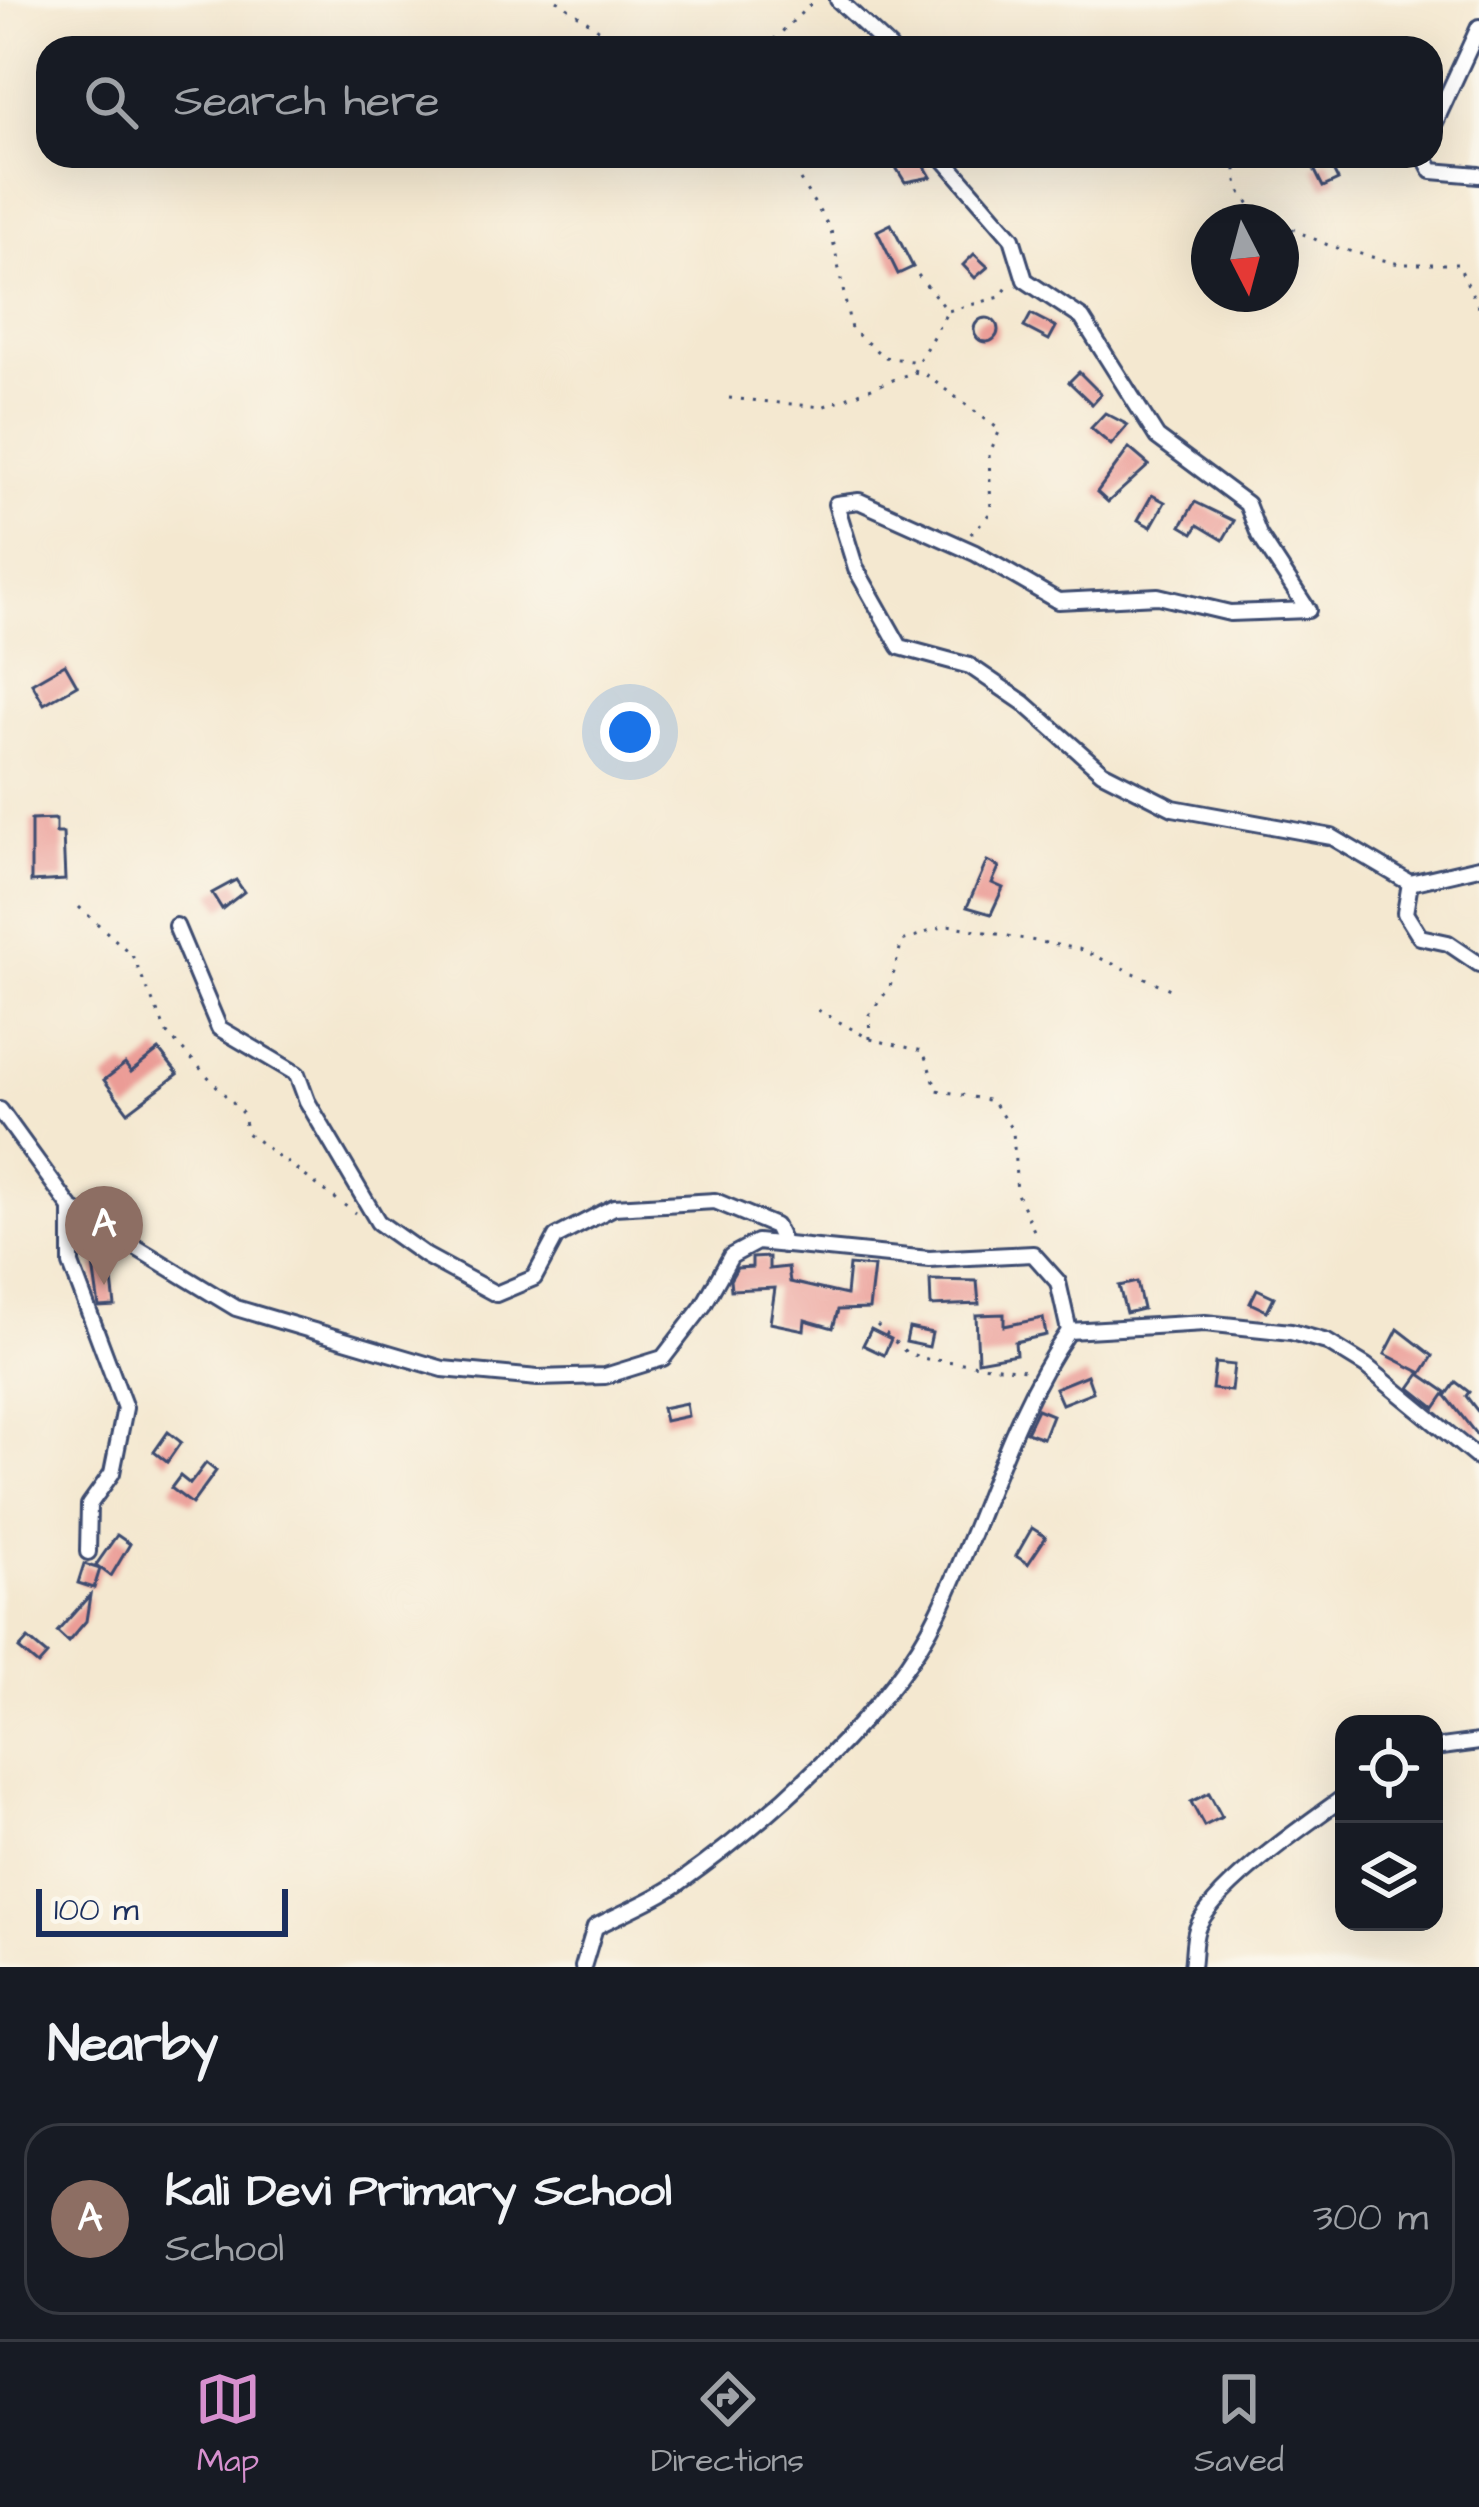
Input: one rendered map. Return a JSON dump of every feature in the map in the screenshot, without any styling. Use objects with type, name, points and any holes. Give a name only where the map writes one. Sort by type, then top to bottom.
[{"type":"street","points":[[838,0],[877,36]]},
{"type":"street","points":[[1443,105],[1479,27]]},
{"type":"street","points":[[951,168],[1012,238],[1025,280],[1082,318],[1157,437],[1247,504],[1259,535],[1308,610],[1231,613],[1158,596],[1058,602],[961,546],[859,501],[836,505],[856,569],[899,647],[970,666],[1024,703],[1102,772],[1174,808],[1332,837],[1410,884],[1479,867]]},
{"type":"street","points":[[1430,168],[1432,172],[1479,175]]},
{"type":"street","points":[[1410,884],[1405,913],[1420,937],[1448,943],[1479,964]]},
{"type":"street","points":[[176,926],[219,1028],[297,1074],[374,1216],[426,1256],[496,1294],[534,1278],[556,1237],[614,1208],[715,1201],[775,1226],[784,1245]]},
{"type":"street","points":[[0,1110],[71,1208],[236,1308],[443,1370],[538,1378],[605,1376],[663,1358],[703,1306],[731,1256],[757,1242],[929,1258],[1034,1254],[1058,1282],[1070,1331]]},
{"type":"street","points":[[71,1208],[71,1264],[125,1408],[112,1473],[89,1505],[88,1552]]},
{"type":"street","points":[[583,1967],[595,1927],[674,1886],[791,1791],[882,1696],[936,1618],[1038,1375],[1070,1331],[1184,1322],[1249,1326],[1327,1342],[1366,1366],[1479,1460]]},
{"type":"street","points":[[1443,1747],[1479,1742]]},
{"type":"street","points":[[1192,1967],[1198,1927],[1222,1899],[1250,1869],[1335,1805]]},
{"type":"path","points":[[557,0],[610,36]]},
{"type":"path","points":[[777,36],[815,0]]},
{"type":"path","points":[[800,168],[800,180],[831,230],[851,328],[884,357],[918,362]]},
{"type":"path","points":[[1235,168],[1240,197],[1250,204]]},
{"type":"path","points":[[1299,232],[1330,246],[1399,264],[1458,264],[1479,308]]},
{"type":"path","points":[[729,398],[822,407],[914,372],[948,311],[1000,297],[1022,271]]},
{"type":"path","points":[[918,275],[948,311]]},
{"type":"path","points":[[914,372],[1000,430],[989,454],[991,512],[961,546]]},
{"type":"path","points":[[79,907],[132,955],[167,1033],[242,1113],[247,1133],[349,1212],[374,1216]]},
{"type":"path","points":[[870,1039],[869,1015],[890,987],[902,941],[949,925],[1079,949],[1177,992]]},
{"type":"path","points":[[818,1010],[870,1039],[923,1051],[937,1090],[992,1101],[1013,1131],[1017,1194],[1040,1243],[1034,1254]]},
{"type":"path","points":[[877,1325],[907,1353],[927,1360],[1007,1366],[1038,1375]]},
{"type":"building","points":[[896,168],[926,168],[931,177],[905,182]]},
{"type":"building","points":[[1314,168],[1332,168],[1338,180],[1323,187]]},
{"type":"building","points":[[891,224],[913,267],[898,274],[877,231]]},
{"type":"building","points":[[974,254],[988,267],[975,278],[963,265]]},
{"type":"building","points":[[1031,314],[1056,327],[1049,340],[1024,327]]},
{"type":"building","points":[[986,318],[995,321],[995,339],[986,342],[977,339],[974,330],[977,321]]},
{"type":"building","points":[[1079,372],[1101,394],[1092,404],[1069,382]]},
{"type":"building","points":[[1105,413],[1128,425],[1111,445],[1091,428]]},
{"type":"building","points":[[1129,448],[1149,465],[1108,502],[1097,492]]},
{"type":"building","points":[[1152,495],[1165,502],[1151,527],[1138,520]]},
{"type":"building","points":[[1195,502],[1234,521],[1223,540],[1198,525],[1193,533],[1181,526]]},
{"type":"building","points":[[65,664],[77,685],[44,704],[32,683]]},
{"type":"building","points":[[56,819],[56,833],[63,833],[65,880],[31,882],[31,820]]},
{"type":"building","points":[[987,861],[999,867],[992,883],[1003,888],[991,914],[967,907]]},
{"type":"building","points":[[236,880],[244,892],[222,909],[212,893]]},
{"type":"building","points":[[159,1050],[178,1074],[128,1112],[104,1080],[125,1064],[131,1072]]},
{"type":"building","points":[[769,1257],[769,1269],[788,1267],[790,1282],[846,1295],[849,1265],[874,1267],[869,1309],[838,1310],[833,1328],[805,1320],[804,1330],[770,1323],[775,1288],[731,1290],[730,1280],[737,1268],[752,1267],[752,1258]]},
{"type":"building","points":[[110,1263],[115,1306],[99,1307],[93,1265]]},
{"type":"building","points":[[930,1280],[977,1281],[979,1304],[931,1306]]},
{"type":"building","points":[[1137,1282],[1143,1309],[1126,1313],[1119,1286]]},
{"type":"building","points":[[1257,1289],[1274,1297],[1267,1311],[1250,1303]]},
{"type":"building","points":[[1004,1314],[1004,1326],[1043,1318],[1046,1335],[1015,1342],[1016,1354],[978,1361],[976,1315]]},
{"type":"building","points":[[909,1328],[932,1333],[929,1347],[906,1342]]},
{"type":"building","points":[[871,1329],[891,1339],[884,1355],[863,1345]]},
{"type":"building","points":[[1398,1329],[1433,1356],[1422,1373],[1385,1354]]},
{"type":"building","points":[[1215,1363],[1234,1365],[1231,1391],[1212,1389]]},
{"type":"building","points":[[1420,1374],[1446,1392],[1435,1408],[1410,1388]]},
{"type":"building","points":[[1087,1375],[1093,1392],[1062,1404],[1055,1388]]},
{"type":"building","points":[[1456,1382],[1469,1392],[1466,1396],[1479,1413],[1479,1438],[1446,1396]]},
{"type":"building","points":[[686,1403],[688,1416],[665,1421],[662,1408]]},
{"type":"building","points":[[1037,1409],[1052,1415],[1043,1438],[1026,1432]]},
{"type":"building","points":[[168,1432],[181,1442],[167,1462],[154,1452]]},
{"type":"building","points":[[206,1463],[216,1471],[192,1504],[171,1488],[180,1476],[190,1484]]},
{"type":"building","points":[[1032,1528],[1046,1537],[1028,1564],[1016,1556]]},
{"type":"building","points":[[117,1535],[130,1544],[111,1576],[96,1565]]},
{"type":"building","points":[[84,1564],[100,1569],[94,1588],[78,1583]]},
{"type":"building","points":[[90,1595],[86,1621],[68,1642],[57,1632]]},
{"type":"building","points":[[28,1639],[47,1655],[38,1665],[19,1649]]},
{"type":"building","points":[[1209,1793],[1222,1817],[1204,1826],[1191,1802]]},
{"type":"place","name":"Kali Devi Primary School","points":[[104,1285]]}]
